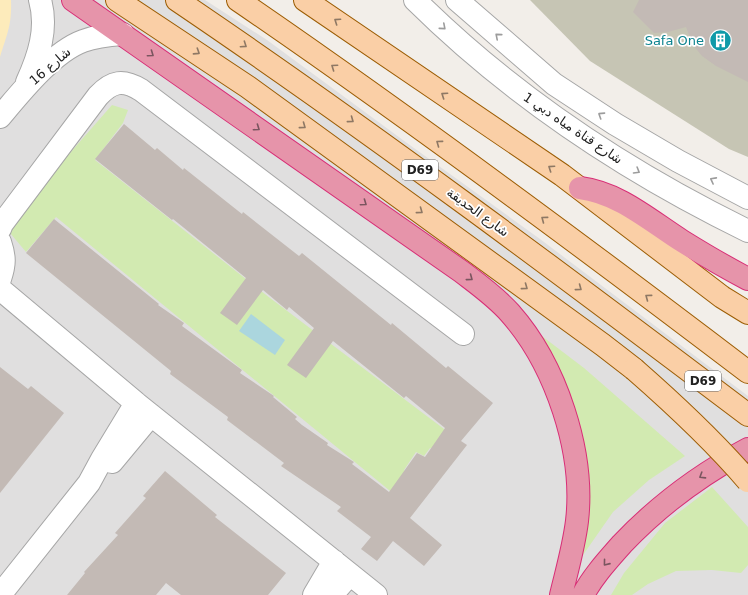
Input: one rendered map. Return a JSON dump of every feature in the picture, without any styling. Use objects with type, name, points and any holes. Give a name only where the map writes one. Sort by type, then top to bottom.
[{"type":"highway","points":[[72,0],[123,34],[462,272],[488,291],[510,313],[525,332],[546,365],[558,394],[568,425],[575,456],[578,488],[577,520],[572,552],[561,595]]},
{"type":"highway","points":[[580,188],[599,192],[619,200],[715,261],[748,279]]},
{"type":"highway","points":[[583,595],[590,583],[613,554],[665,503],[695,480],[748,449]]},
{"type":"main road","points":[[117,0],[254,91],[603,344],[634,369],[701,430],[748,481]]},
{"type":"main road","name":"شارع الحديقة","points":[[177,0],[348,118],[476,211],[748,415]]},
{"type":"main road","name":"D69","points":[[238,0],[340,71],[502,188],[748,372]]},
{"type":"main road","points":[[305,0],[580,188],[722,297],[748,313]]},
{"type":"street","name":"شارع 16","points":[[24,88],[36,61],[40,47],[43,27],[40,0]]},
{"type":"street","name":"شارع قناة مياه دبي 1","points":[[415,0],[438,23],[532,102],[602,150],[660,185],[748,230]]},
{"type":"street","name":"شارع قناة مياه دبي 1","points":[[456,0],[554,84],[615,124],[678,161],[748,198]]},
{"type":"street","name":"شارع 16","points":[[0,117],[24,88],[58,55],[83,41],[96,37],[123,34]]},
{"type":"street","points":[[0,229],[2,224],[98,96],[107,87],[118,83],[130,84],[141,90],[463,334]]},
{"type":"street","points":[[0,242],[3,250],[4,265],[0,279]]},
{"type":"street","points":[[0,289],[144,409],[376,595]]},
{"type":"street","points":[[0,595],[89,483],[110,465],[144,409]]},
{"type":"street","points":[[314,595],[342,568]]},
{"type":"street","points":[[332,595],[342,568]]},
{"type":"shaded area","points":[[0,0],[205,0],[267,40],[540,239],[748,396],[748,595],[0,595]]},
{"type":"shaded area","points":[[530,0],[748,0],[748,157],[729,149],[590,61]]},
{"type":"green space","points":[[112,105],[128,110],[123,123],[95,160],[270,298],[452,435],[438,452],[430,448],[424,456],[416,452],[404,470],[411,477],[395,495],[56,217],[26,252],[5,227]]},
{"type":"green space","points":[[530,327],[584,368],[685,456],[649,480],[613,512],[583,555],[584,486]]},
{"type":"green space","points":[[712,487],[748,527],[748,565],[741,573],[712,570],[676,571],[648,584],[632,595],[611,595],[624,573],[665,523]]},
{"type":"sand","points":[[0,0],[11,0],[11,16],[0,57]]},
{"type":"water","points":[[251,314],[285,340],[275,355],[239,331]]},
{"type":"building","name":"Safa One","points":[[639,0],[748,0],[748,82],[716,66],[702,56],[693,45],[686,27],[668,32],[654,33],[633,12]]},
{"type":"building","points":[[124,124],[155,150],[157,148],[183,170],[184,168],[242,214],[243,212],[299,256],[302,253],[391,325],[392,323],[446,368],[448,366],[493,403],[461,441],[467,445],[410,518],[442,545],[424,566],[393,541],[377,561],[361,549],[371,537],[337,511],[341,507],[281,466],[284,463],[227,420],[228,417],[170,374],[171,371],[26,253],[54,219],[159,304],[158,305],[184,323],[182,326],[242,370],[240,373],[274,396],[273,397],[297,417],[295,419],[302,425],[328,443],[327,445],[354,462],[352,464],[389,492],[417,453],[425,457],[445,428],[406,396],[404,398],[333,341],[306,378],[287,365],[314,328],[289,307],[287,310],[263,290],[237,325],[220,313],[246,278],[95,159]]},
{"type":"building","points":[[0,367],[28,389],[31,386],[64,413],[0,493]]},
{"type":"building","points":[[165,471],[217,515],[215,517],[286,573],[268,595],[181,595],[166,583],[156,595],[67,595],[85,573],[84,572],[118,535],[115,533],[146,498],[143,496]]},
{"type":"place","name":"Safa One","points":[[720,40]]}]
